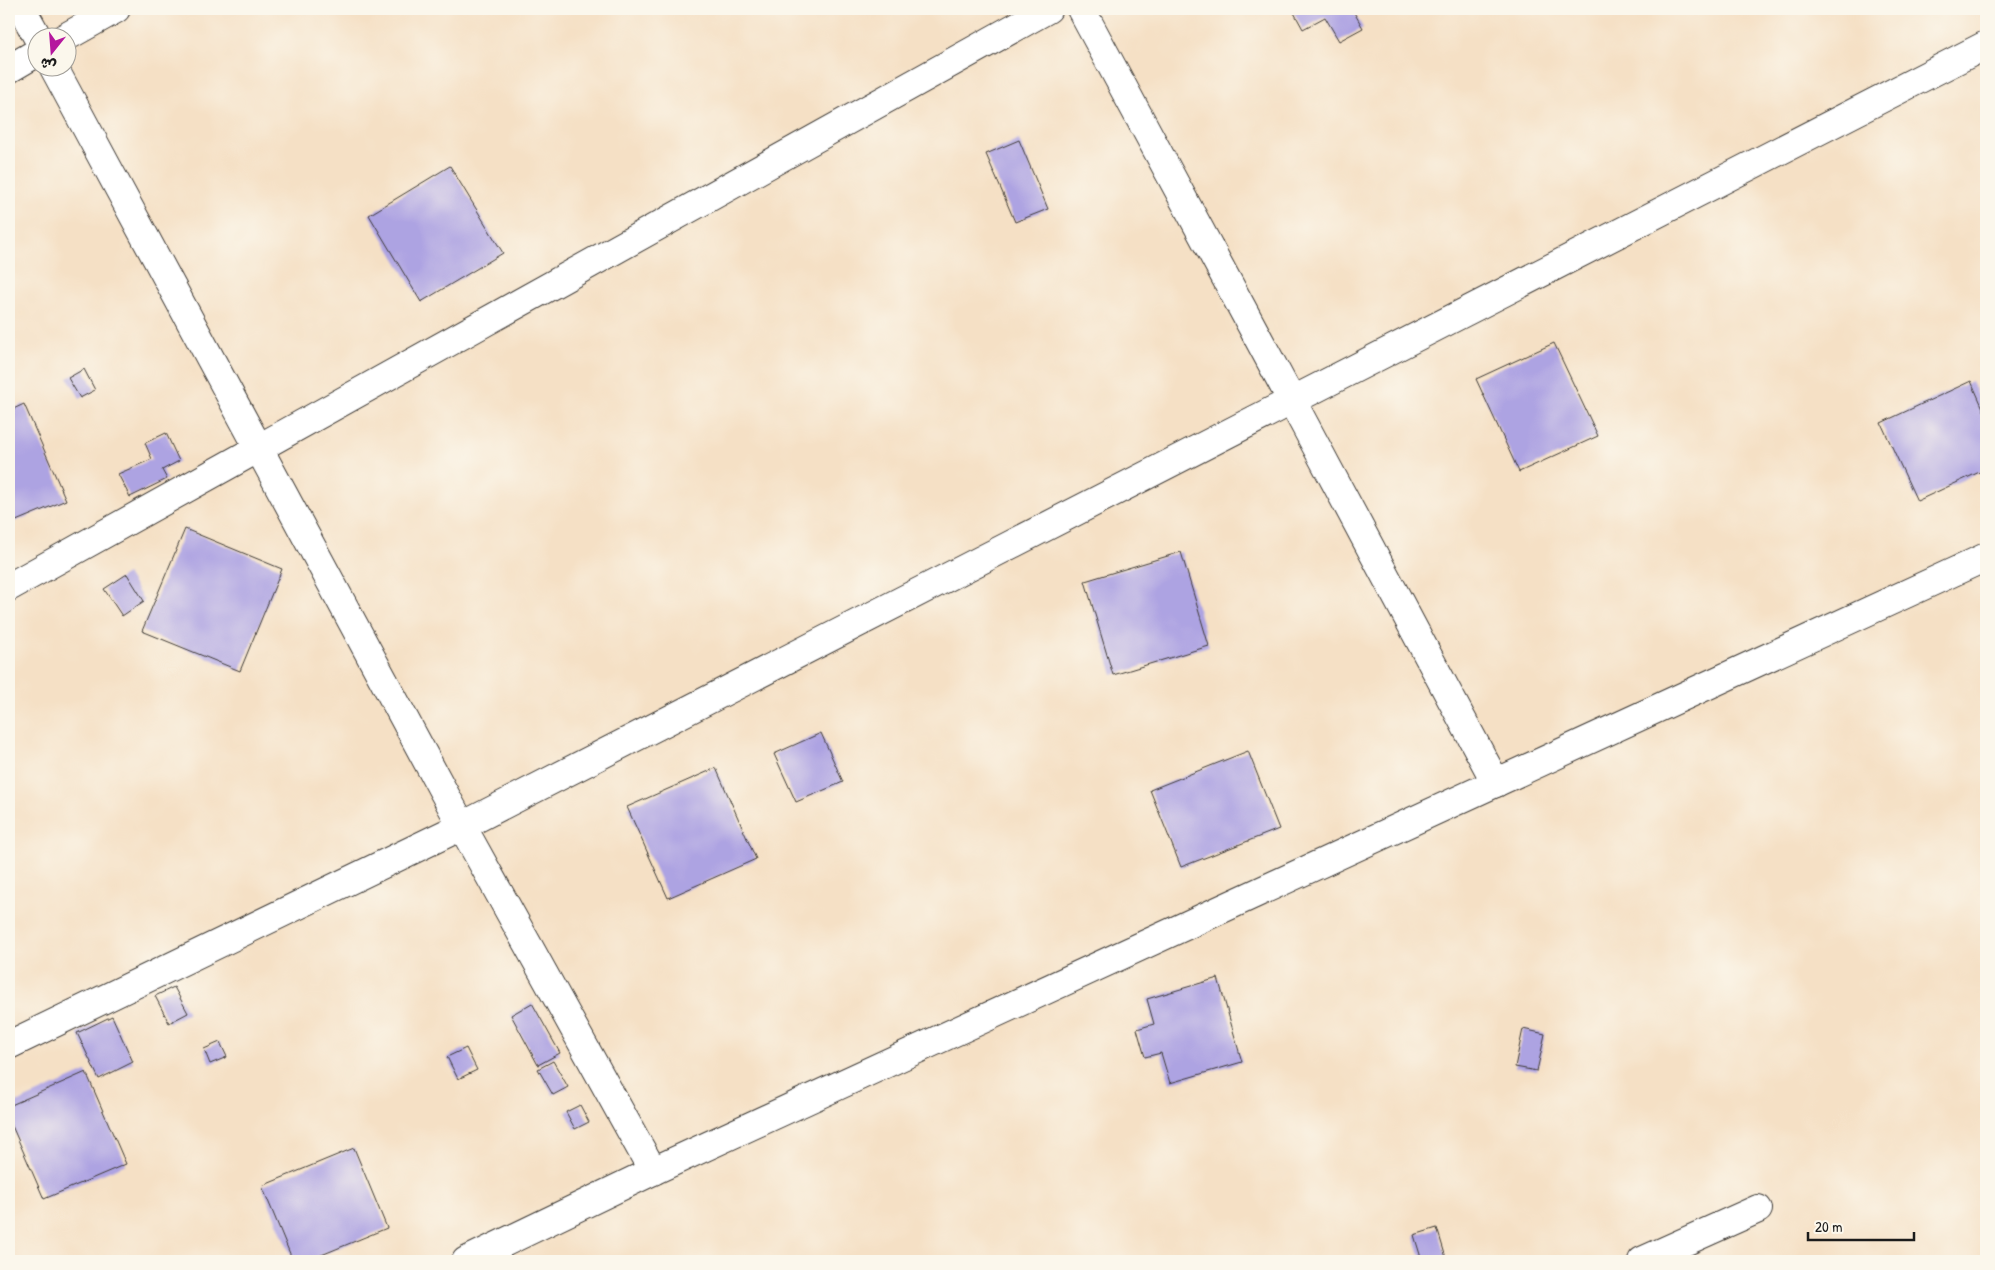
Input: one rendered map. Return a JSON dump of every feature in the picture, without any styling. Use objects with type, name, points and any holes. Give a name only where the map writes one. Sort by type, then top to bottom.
[{"type":"street","points":[[22,9],[32,28]]},
{"type":"street","points":[[78,30],[116,9]]},
{"type":"street","points":[[9,586],[258,446],[1048,9]]},
{"type":"street","points":[[1080,9],[1496,783]]},
{"type":"street","points":[[9,1045],[462,826],[1986,45]]},
{"type":"street","points":[[9,69],[28,58]]},
{"type":"street","points":[[59,78],[462,826],[653,1171]]},
{"type":"street","points":[[466,1261],[653,1171],[1986,557]]},
{"type":"street","points":[[1642,1261],[1758,1209]]},
{"type":"building","points":[[1292,9],[1352,9],[1363,28],[1339,41],[1325,17],[1303,29]]},
{"type":"building","points":[[1019,140],[1048,209],[1015,222],[986,154]]},
{"type":"building","points":[[450,166],[503,253],[421,302],[369,215]]},
{"type":"building","points":[[1554,343],[1598,436],[1519,472],[1476,379]]},
{"type":"building","points":[[84,369],[95,390],[80,398],[68,378]]},
{"type":"building","points":[[1971,381],[1986,415],[1986,469],[1917,501],[1881,423]]},
{"type":"building","points":[[24,404],[66,500],[9,524],[9,411]]},
{"type":"building","points":[[166,433],[179,461],[162,470],[167,479],[130,497],[118,474],[152,459],[145,443]]},
{"type":"building","points":[[185,529],[282,569],[240,671],[142,631]]},
{"type":"building","points":[[1181,552],[1209,646],[1113,675],[1085,581]]},
{"type":"building","points":[[127,574],[144,601],[122,616],[104,589]]},
{"type":"building","points":[[821,733],[843,782],[796,802],[774,754]]},
{"type":"building","points":[[1248,751],[1279,829],[1181,867],[1150,790]]},
{"type":"building","points":[[716,768],[756,859],[668,898],[627,807]]},
{"type":"building","points":[[1218,978],[1242,1062],[1170,1083],[1161,1053],[1145,1057],[1137,1029],[1154,1024],[1147,999]]},
{"type":"building","points":[[174,987],[188,1013],[169,1023],[155,996]]},
{"type":"building","points":[[532,1003],[560,1053],[538,1065],[511,1015]]},
{"type":"building","points":[[112,1016],[133,1062],[99,1079],[77,1033]]},
{"type":"building","points":[[1523,1029],[1545,1034],[1537,1071],[1515,1067]]},
{"type":"building","points":[[220,1042],[227,1057],[210,1064],[204,1049]]},
{"type":"building","points":[[466,1048],[477,1070],[458,1079],[447,1057]]},
{"type":"building","points":[[553,1061],[568,1087],[553,1095],[538,1069]]},
{"type":"building","points":[[86,1072],[126,1164],[44,1199],[9,1119],[9,1106]]},
{"type":"building","points":[[580,1105],[589,1122],[575,1129],[566,1112]]},
{"type":"building","points":[[354,1148],[387,1228],[307,1261],[293,1261],[262,1186]]},
{"type":"building","points":[[1437,1228],[1447,1261],[1422,1261],[1414,1235]]}]
